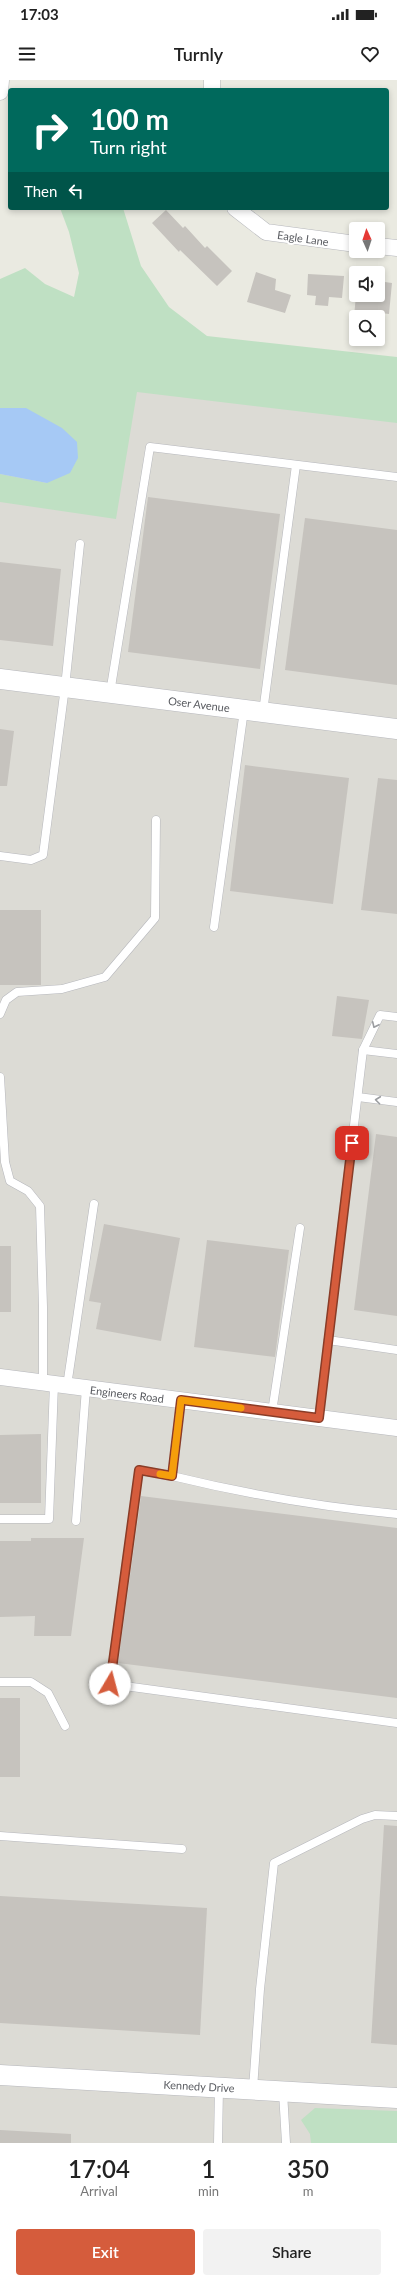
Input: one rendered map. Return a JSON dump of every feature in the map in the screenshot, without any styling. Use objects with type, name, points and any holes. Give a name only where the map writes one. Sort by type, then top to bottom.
[{"type":"street","points":[[0,92],[1,80]]},
{"type":"street","name":"Eagle Lane","points":[[238,210],[266,232],[349,243]]},
{"type":"street","points":[[385,247],[397,248]]},
{"type":"street","name":"Oser Avenue","points":[[0,679],[397,728]]},
{"type":"street","name":"Engineers Road","points":[[0,1378],[397,1428]]},
{"type":"street","name":"Kennedy Drive","points":[[0,2075],[397,2098]]},
{"type":"lane","points":[[110,693],[150,447],[397,477]]},
{"type":"lane","points":[[214,927],[254,711],[296,465]]},
{"type":"lane","points":[[0,856],[31,860],[43,855],[65,687],[80,544]]},
{"type":"lane","points":[[0,1014],[6,1000],[17,992],[62,989],[106,977],[155,918],[156,820]]},
{"type":"lane","points":[[319,1418],[363,1050],[380,1015],[397,1017]]},
{"type":"lane","points":[[363,1050],[397,1054]]},
{"type":"lane","points":[[0,1077],[5,1162],[10,1180],[28,1191],[40,1206],[44,1307],[55,1384]]},
{"type":"lane","points":[[358,1098],[397,1102]]},
{"type":"lane","points":[[0,1519],[50,1519],[55,1384],[94,1204]]},
{"type":"lane","points":[[272,1412],[300,1228]]},
{"type":"lane","points":[[328,1340],[397,1350]]},
{"type":"lane","points":[[76,1521],[86,1388]]},
{"type":"lane","points":[[172,1476],[181,1400]]},
{"type":"lane","points":[[397,1514],[341,1509],[226,1489],[139,1470],[110,1684],[397,1723]]},
{"type":"lane","points":[[0,1682],[31,1682],[48,1692],[65,1726]]},
{"type":"lane","points":[[253,2089],[260,1989],[274,1863],[362,1819],[375,1815],[397,1816]]},
{"type":"lane","points":[[0,1836],[182,1849]]},
{"type":"lane","points":[[218,2143],[220,2088]]},
{"type":"lane","points":[[283,2091],[286,2143]]},
{"type":"shaded area","points":[[0,321],[397,375],[397,2143],[0,2143]]},
{"type":"green space","points":[[61,210],[124,210],[141,266],[169,307],[207,336],[397,357],[397,423],[137,392],[116,519],[0,502],[0,474],[47,483],[26,408],[0,408],[0,279],[25,268],[45,284],[74,297],[79,273],[69,232]]},
{"type":"green space","points":[[315,2108],[397,2111],[397,2143],[311,2143],[310,2134],[301,2120]]},
{"type":"water","points":[[0,408],[26,408],[62,428],[77,442],[78,458],[70,473],[47,483],[0,474]]},
{"type":"building","points":[[166,210],[183,228],[185,226],[205,248],[207,246],[232,271],[217,286],[180,250],[179,252],[152,223]]},
{"type":"building","points":[[256,272],[276,279],[275,290],[291,295],[285,313],[247,302]]},
{"type":"building","points":[[308,274],[344,276],[342,298],[329,297],[328,306],[315,305],[316,296],[307,295]]},
{"type":"building","points":[[385,282],[392,283],[389,314],[385,314],[385,310],[355,310],[355,302],[385,302]]},
{"type":"building","points":[[148,497],[280,514],[260,669],[128,652]]},
{"type":"building","points":[[305,518],[397,530],[397,685],[285,670]]},
{"type":"building","points":[[0,562],[61,569],[53,646],[0,640]]},
{"type":"building","points":[[0,729],[14,731],[7,786],[0,786]]},
{"type":"building","points":[[245,765],[349,778],[333,904],[230,891]]},
{"type":"building","points":[[378,778],[397,780],[397,914],[361,910]]},
{"type":"building","points":[[0,910],[41,910],[41,985],[0,985]]},
{"type":"building","points":[[337,996],[369,1000],[362,1039],[332,1036]]},
{"type":"building","points":[[376,1134],[397,1137],[397,1316],[354,1310]]},
{"type":"building","points":[[104,1224],[180,1238],[161,1341],[96,1329],[101,1303],[89,1301]]},
{"type":"building","points":[[207,1240],[289,1250],[275,1357],[194,1347]]},
{"type":"building","points":[[0,1246],[11,1246],[11,1312],[0,1312]]},
{"type":"building","points":[[41,1434],[41,1503],[0,1503],[0,1435]]},
{"type":"building","points":[[141,1496],[397,1528],[397,1698],[118,1663]]},
{"type":"building","points":[[31,1538],[84,1538],[71,1636],[34,1636],[35,1616],[0,1617],[0,1541],[31,1541]]},
{"type":"building","points":[[0,1698],[20,1698],[20,1777],[0,1777]]},
{"type":"building","points":[[384,1825],[397,1826],[397,2045],[371,2043]]},
{"type":"building","points":[[0,1896],[207,1908],[200,2035],[0,2023]]},
{"type":"building","points":[[0,2130],[71,2134],[71,2143],[0,2143]]},
{"type":"slow traffic","points":[[160,1474],[172,1476],[181,1400],[241,1408]]},
{"type":"route","points":[[110,1684],[139,1470],[172,1476],[181,1400],[319,1418],[352,1143]]}]
